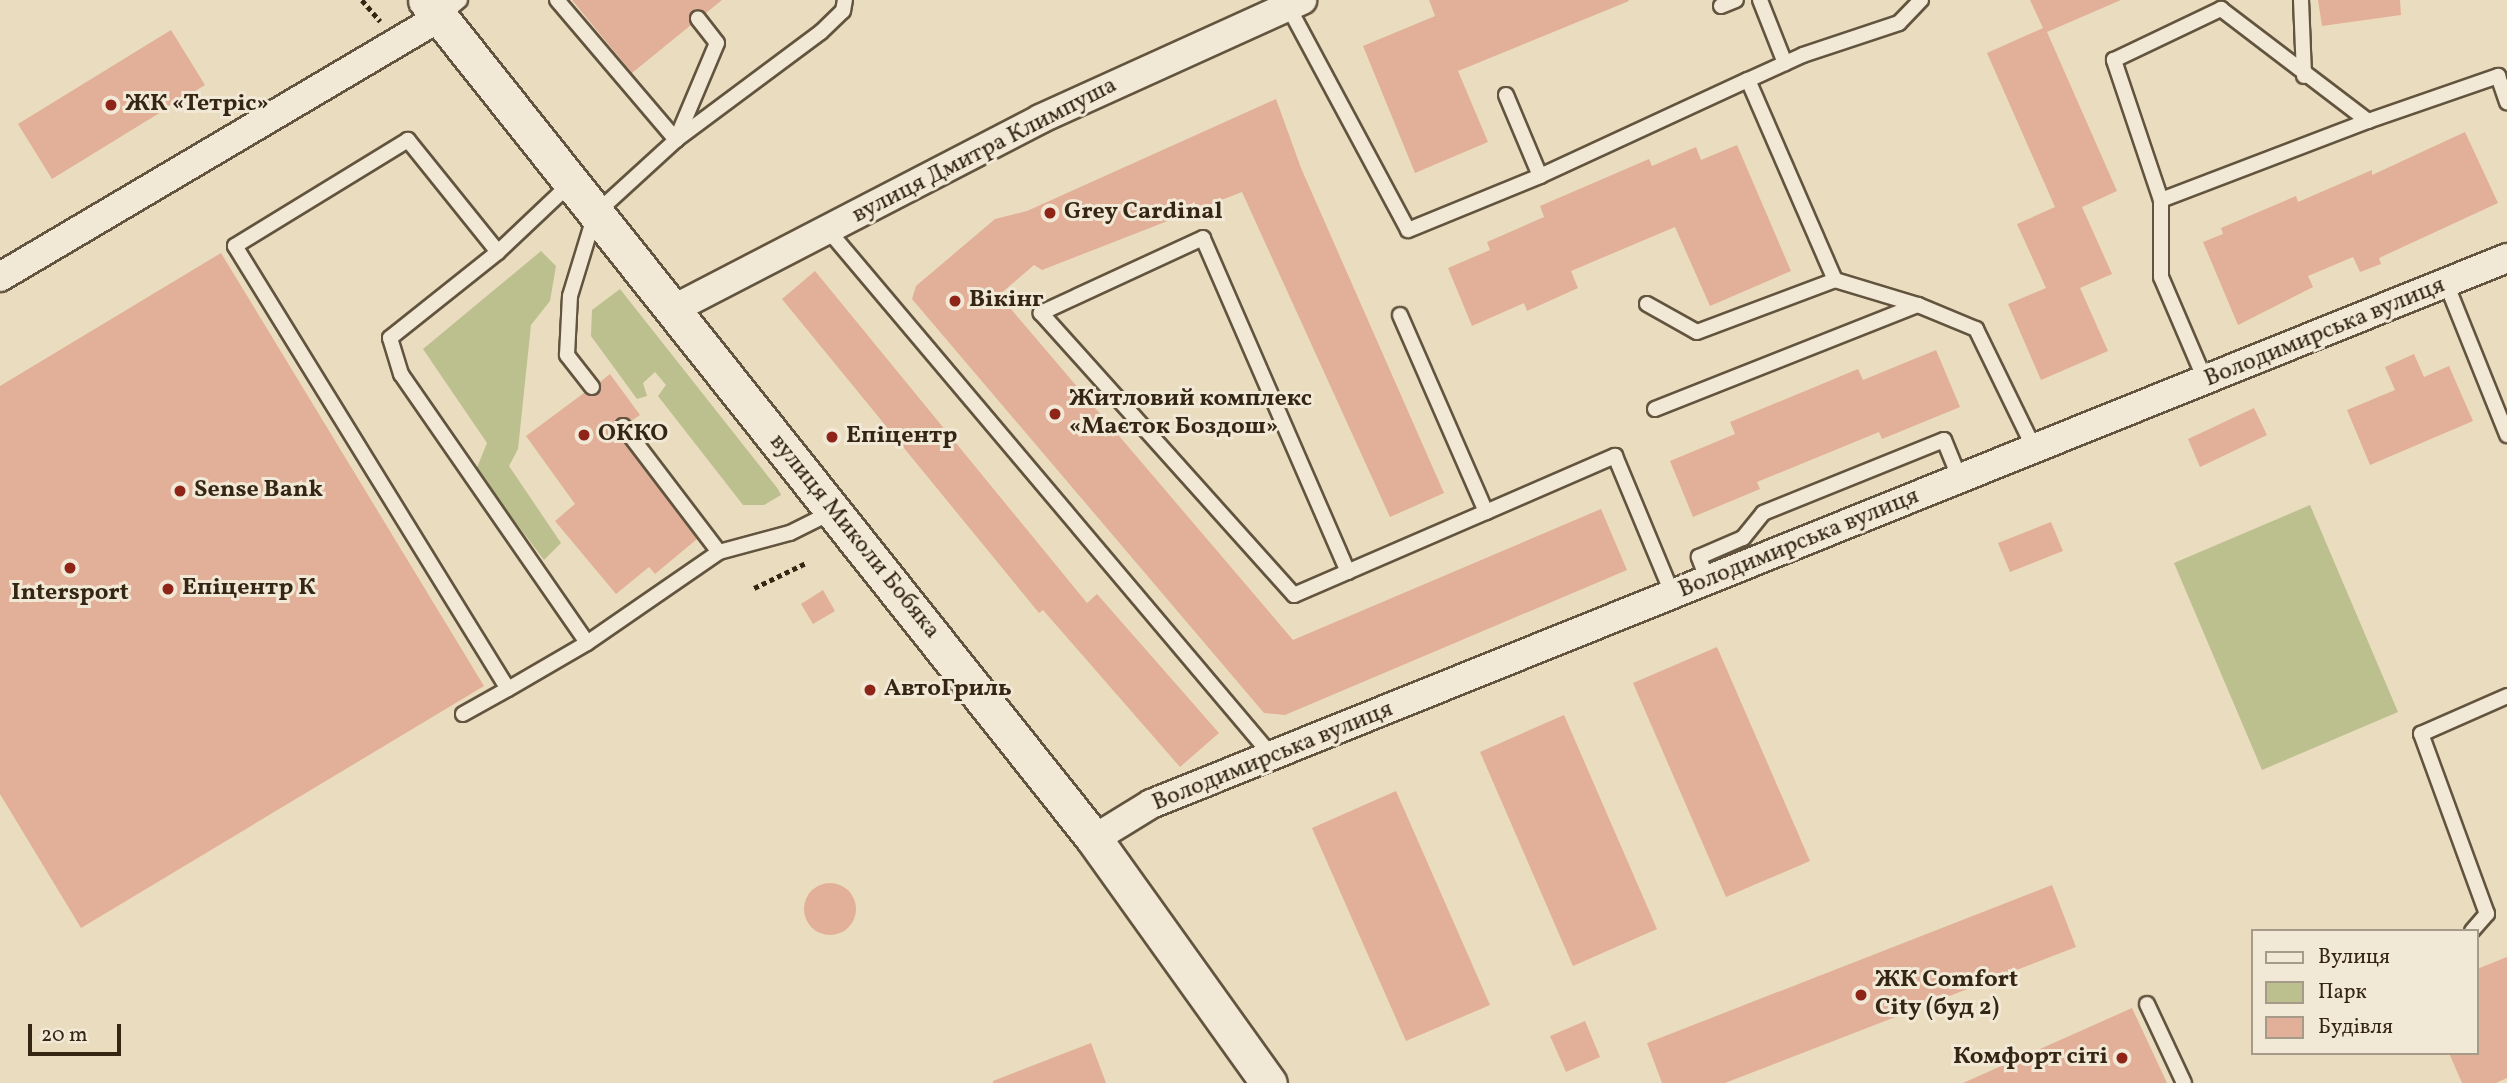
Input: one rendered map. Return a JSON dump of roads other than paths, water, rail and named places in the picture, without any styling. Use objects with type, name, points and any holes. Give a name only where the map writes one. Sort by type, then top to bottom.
[{"type":"street","name":"вулиця Дмитра Климпуша","points":[[673,310],[1040,119],[1295,3]]},
{"type":"street","name":"вулиця Миколи Бобяка","points":[[442,6],[595,214],[1094,839],[1269,1083]]},
{"type":"street","points":[[0,277],[442,6]]},
{"type":"street","name":"Володимирська вулиця","points":[[1094,839],[1151,804],[2206,382],[2507,258]]},
{"type":"lane","points":[[558,0],[676,140]]},
{"type":"lane","points":[[592,387],[567,355],[570,296],[595,214],[676,140],[821,32],[842,11],[845,0]]},
{"type":"lane","points":[[1721,6],[1736,0]]},
{"type":"lane","points":[[1760,0],[1785,63]]},
{"type":"lane","points":[[1295,3],[1408,230],[1540,176],[1785,63],[1899,23],[1921,0]]},
{"type":"lane","points":[[2301,0],[2304,76]]},
{"type":"lane","points":[[2206,382],[2161,276],[2161,200],[2114,60],[2221,9],[2304,76],[2368,121]]},
{"type":"lane","points":[[676,140],[716,43],[698,19]]},
{"type":"lane","points":[[2161,200],[2368,121],[2498,76],[2507,102]]},
{"type":"lane","points":[[1748,80],[1835,280]]},
{"type":"lane","points":[[1506,95],[1540,176]]},
{"type":"lane","points":[[498,252],[408,140],[235,246],[508,689]]},
{"type":"lane","points":[[571,183],[498,252],[390,338],[401,374],[587,643]]},
{"type":"lane","points":[[828,230],[1272,756]]},
{"type":"lane","points":[[1348,572],[1203,239],[1041,313],[1294,595],[1348,572],[1615,456],[1673,595]]},
{"type":"lane","points":[[1647,304],[1697,332],[1835,280],[1918,305],[1976,329],[2035,450]]},
{"type":"lane","points":[[2446,283],[2507,435]]},
{"type":"lane","points":[[1655,410],[1918,305]]},
{"type":"lane","points":[[1400,315],[1486,512]]},
{"type":"lane","points":[[623,426],[719,552]]},
{"type":"lane","points":[[1708,581],[1699,557],[1743,538],[1763,513],[1944,440],[1960,480]]},
{"type":"lane","points":[[463,714],[587,643],[719,552],[790,533],[833,511]]},
{"type":"lane","points":[[2474,929],[2487,914],[2421,734],[2507,696]]},
{"type":"lane","points":[[2147,1004],[2184,1083]]},
{"type":"place","name":"ЖК «Тетріс»","points":[[111,105]]},
{"type":"place","name":"Grey Cardinal","points":[[1050,213]]},
{"type":"place","name":"Вікінг","points":[[955,301]]},
{"type":"place","name":"Житловий комплекс «Маєток Боздош»","points":[[1055,414]]},
{"type":"place","name":"ОККО","points":[[584,435]]},
{"type":"place","name":"Епіцентр","points":[[832,437]]},
{"type":"place","name":"Sense Bank","points":[[180,491]]},
{"type":"place","name":"Intersport","points":[[70,568]]},
{"type":"place","name":"Епіцентр К","points":[[168,589]]},
{"type":"place","name":"АвтоГриль","points":[[870,690]]},
{"type":"place","name":"ЖК Comfort City (буд 2)","points":[[1861,995]]},
{"type":"place","name":"Комфорт сіті","points":[[2122,1058]]}]
